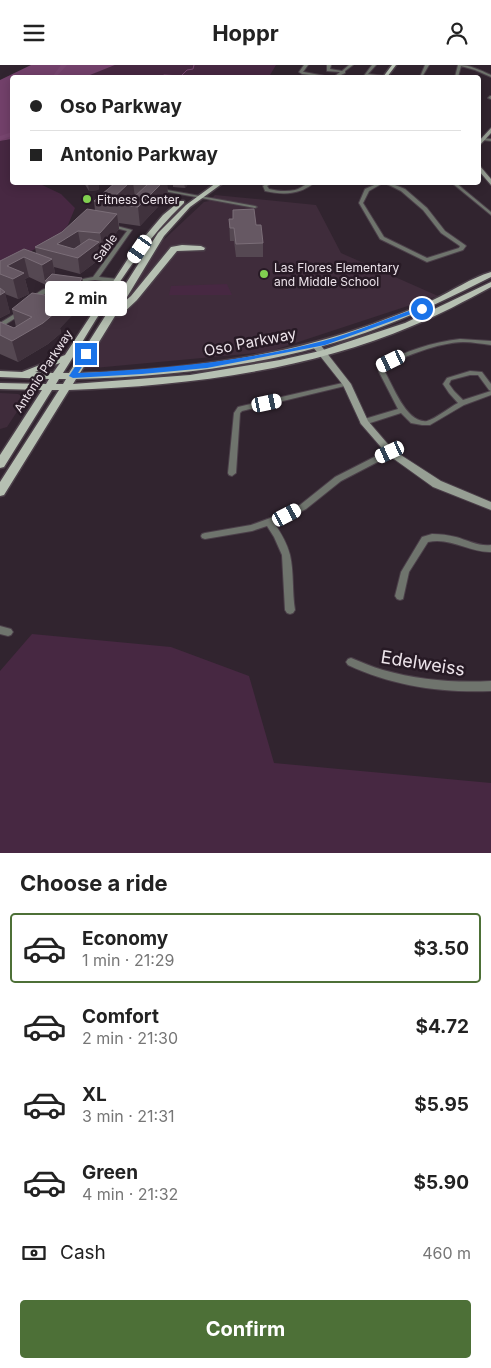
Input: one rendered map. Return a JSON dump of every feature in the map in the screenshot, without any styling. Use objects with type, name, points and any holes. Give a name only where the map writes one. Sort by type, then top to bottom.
[{"type":"main road","points":[[397,72],[401,66]]},
{"type":"main road","name":"Antonio Parkway","points":[[2,487],[161,235],[205,185]]},
{"type":"main road","name":"Antonio Parkway","points":[[0,464],[68,357],[156,226],[195,195],[216,185]]},
{"type":"main road","points":[[107,321],[134,298],[174,249],[182,247],[202,248]]},
{"type":"main road","name":"Oso Parkway","points":[[0,375],[73,376],[142,372],[207,365],[316,345],[411,313],[454,294],[491,273]]},
{"type":"main road","name":"Oso Parkway","points":[[0,386],[64,387],[202,376],[264,366],[324,353],[410,325],[458,303],[491,284]]},
{"type":"main road","points":[[17,375],[68,357]]},
{"type":"street","points":[[306,65],[301,72],[316,75]]},
{"type":"street","points":[[329,65],[328,70],[344,73]]},
{"type":"street","points":[[340,75],[351,65]]},
{"type":"street","points":[[365,75],[374,65]]},
{"type":"street","points":[[461,65],[491,76]]},
{"type":"street","points":[[481,141],[491,130]]},
{"type":"street","points":[[481,141],[491,140]]},
{"type":"street","points":[[481,172],[491,183]]},
{"type":"street","points":[[268,185],[265,188],[271,191],[297,192],[309,185]]},
{"type":"street","points":[[378,185],[364,194],[361,203],[382,238],[427,260],[461,249],[463,246],[443,232],[425,209],[403,190],[392,185]]},
{"type":"street","points":[[456,185],[491,214]]},
{"type":"street","points":[[149,188],[255,207]]},
{"type":"street","name":"Sable","points":[[95,278],[130,229],[103,224]]},
{"type":"street","name":"Sable","points":[[68,283],[95,278],[118,281]]},
{"type":"street","points":[[0,326],[20,313],[36,295],[60,285]]},
{"type":"street","points":[[462,403],[446,384],[449,379],[470,373],[480,373],[491,391],[462,403],[430,423],[414,421],[402,410],[382,372],[381,366],[454,341],[467,340],[491,343]]},
{"type":"street","points":[[316,345],[346,384],[364,422],[390,452],[437,484],[491,506]]},
{"type":"street","points":[[232,473],[233,455],[238,436],[237,413],[240,409],[346,384]]},
{"type":"street","points":[[364,422],[402,410]]},
{"type":"street","points":[[205,536],[228,533],[269,523],[303,507],[338,479],[354,469],[390,452]]},
{"type":"street","points":[[269,523],[282,539],[287,554],[289,568],[286,590],[290,610]]},
{"type":"street","points":[[400,596],[405,572],[425,539],[434,536],[476,547],[491,548]]},
{"type":"street","name":"Edelweiss","points":[[351,661],[368,671],[385,676],[446,686],[491,686]]},
{"type":"shaded area","points":[[31,65],[115,65],[90,75],[10,75]]},
{"type":"shaded area","points":[[115,65],[276,65],[270,75],[89,75]]},
{"type":"shaded area","points":[[10,75],[10,139],[0,141],[0,80]]},
{"type":"shaded area","points":[[10,139],[10,185],[42,185],[61,194],[75,208],[68,225],[58,238],[0,266],[0,141]]},
{"type":"shaded area","name":"Las Flores Elementary and Middle School","points":[[215,195],[316,205],[341,253],[438,296],[268,352],[83,369],[156,247],[204,202],[209,201]]},
{"type":"shaded area","points":[[227,284],[232,295],[169,295],[171,286]]},
{"type":"shaded area","points":[[0,393],[18,394],[24,397],[24,401],[7,427],[0,429]]},
{"type":"shaded area","points":[[32,634],[171,647],[249,676],[274,763],[491,783],[491,853],[0,853],[0,671]]},
{"type":"building","points":[[113,185],[127,185],[112,199],[130,201],[147,185],[160,185],[138,207],[94,201]]},
{"type":"building","points":[[87,209],[117,214],[100,233],[78,231],[57,244],[74,249],[89,239],[99,242],[78,258],[35,247],[62,232]]},
{"type":"building","points":[[254,209],[256,225],[261,225],[263,243],[236,244],[234,228],[230,228],[229,219],[233,219],[233,210]]},
{"type":"building","points":[[24,249],[52,259],[42,265],[24,257],[7,266],[24,273],[13,279],[0,274],[0,261]]},
{"type":"building","points":[[52,274],[82,278],[78,285],[52,311],[56,312],[43,323],[12,341],[0,335],[0,322],[14,328],[32,317],[12,309],[32,293],[51,296],[62,284],[45,281]]},
{"type":"building","points":[[0,288],[5,292],[0,295]]},
{"type":"waterway","points":[[56,75],[64,65]]},
{"type":"waterway","points":[[182,75],[187,70],[193,69],[194,65]]},
{"type":"waterway","points":[[0,138],[10,135]]},
{"type":"place","name":"Fitness Center","points":[[87,199]]},
{"type":"place","name":"Las Flores Elementary and Middle School","points":[[264,274]]},
{"type":"route","points":[[86,354],[73,376],[107,375],[207,365],[325,343],[422,309]]}]
